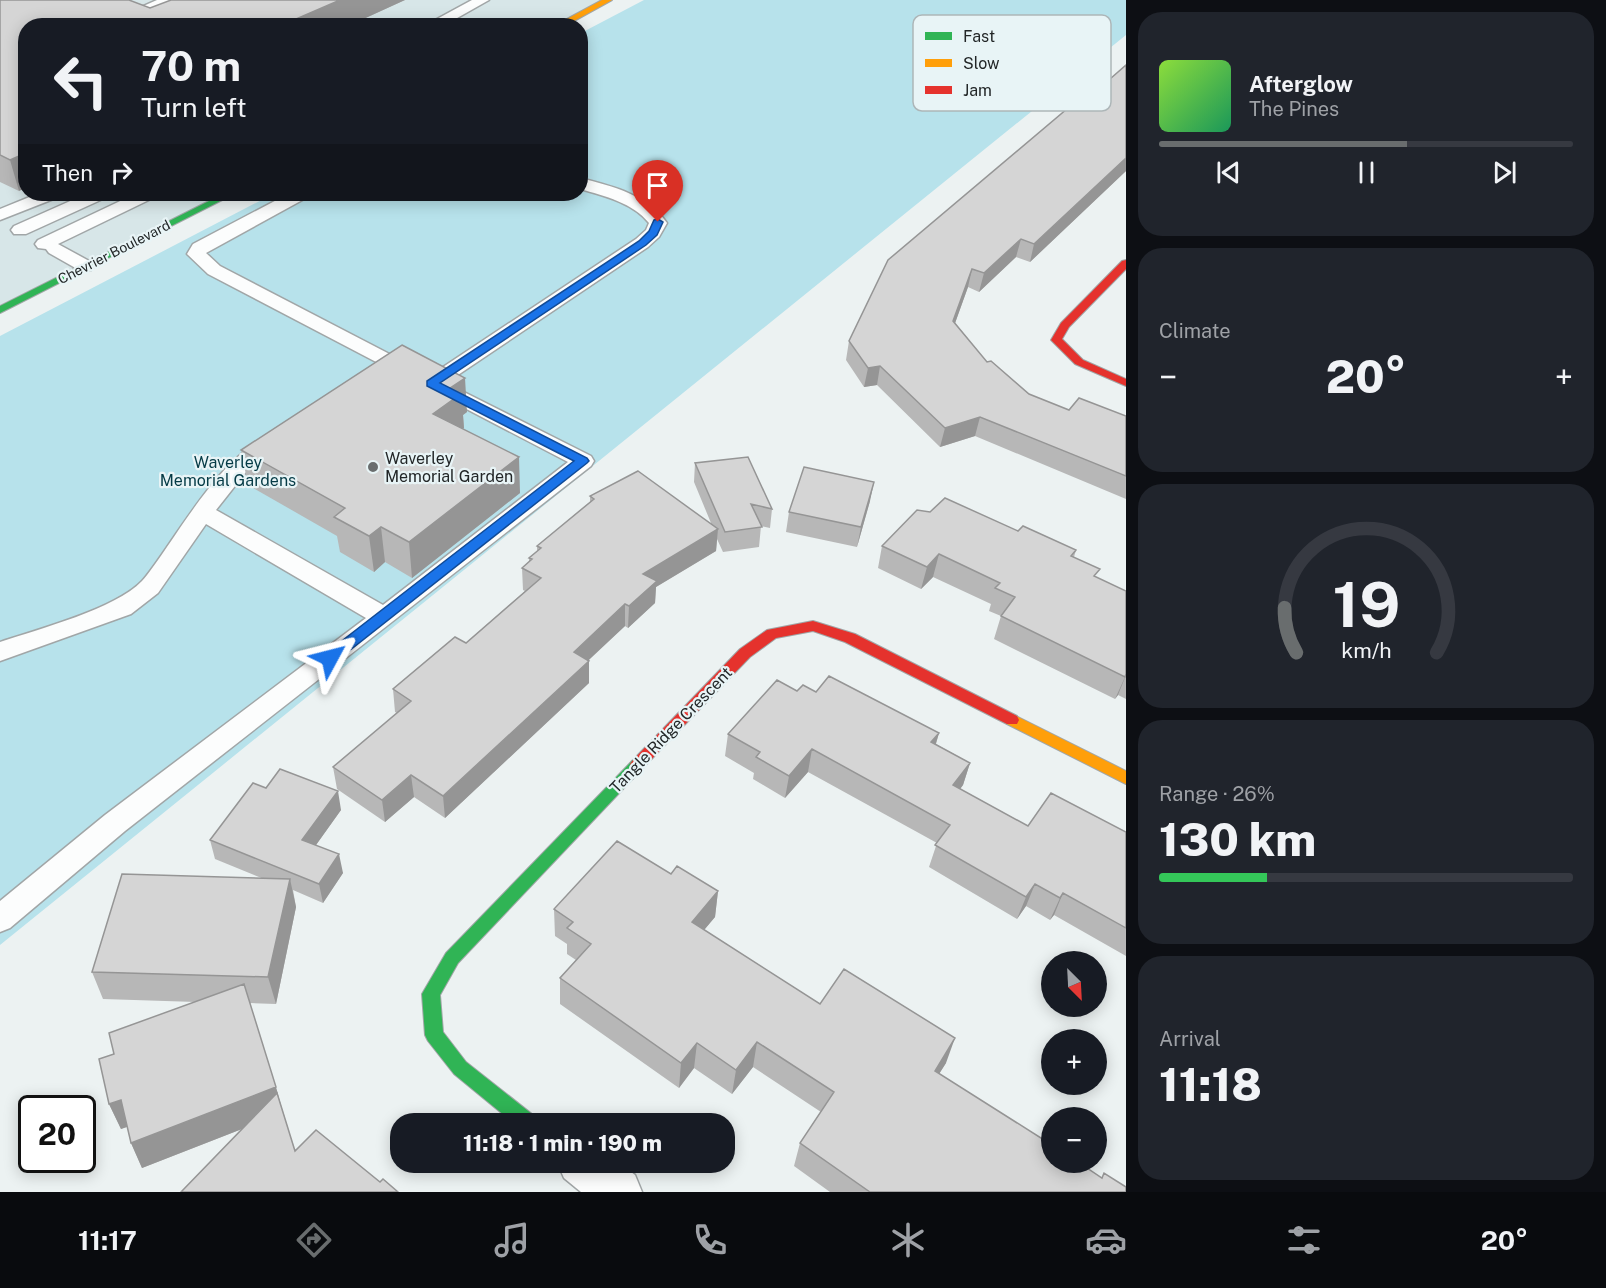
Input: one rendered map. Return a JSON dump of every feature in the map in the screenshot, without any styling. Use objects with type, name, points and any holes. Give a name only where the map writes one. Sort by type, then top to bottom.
[{"type":"street","points":[[573,18],[608,0]]},
{"type":"street","name":"Chevrier Boulevard","points":[[0,310],[215,201]]},
{"type":"street","points":[[1126,263],[1065,325],[1056,340],[1067,356],[1091,370],[1126,383]]},
{"type":"street","name":"Tangle Ridge Crescent","points":[[516,1113],[460,1068],[434,1035],[431,994],[452,958],[745,653],[772,634],[813,626],[850,638],[1126,778]]},
{"type":"street","points":[[594,1173],[618,1192]]},
{"type":"lane","points":[[125,18],[169,0]]},
{"type":"lane","points":[[447,18],[482,0]]},
{"type":"lane","points":[[432,383],[642,243],[653,233],[658,222],[652,213],[632,202],[588,186]]},
{"type":"lane","points":[[0,215],[33,201]]},
{"type":"lane","points":[[20,230],[84,201]]},
{"type":"lane","points":[[86,267],[50,247],[134,201]]},
{"type":"lane","points":[[0,919],[115,823],[583,461],[214,270],[196,254],[199,248],[287,201]]},
{"type":"lane","points":[[365,383],[394,364]]},
{"type":"lane","points":[[0,652],[122,608],[150,587],[238,467],[287,435]]},
{"type":"lane","points":[[203,512],[384,617]]},
{"type":"shaded area","points":[[0,0],[608,0],[573,18],[18,18],[18,201],[215,201],[0,310]]},
{"type":"green space","name":"Waverley Memorial Gardens","points":[[644,0],[1126,0],[1126,35],[1111,47],[1111,15],[913,15],[913,111],[1032,111],[0,945],[0,336],[260,201],[588,201],[588,29]]},
{"type":"building","points":[[0,0],[129,0],[150,8],[171,0],[340,0],[298,18],[18,18],[18,156],[10,160],[0,155]]},
{"type":"building","points":[[1126,65],[1126,158],[1034,244],[1021,239],[984,273],[972,269],[953,321],[987,362],[991,361],[1029,394],[1069,410],[1079,398],[1126,416],[1126,476],[980,417],[945,428],[880,366],[868,368],[849,341],[888,260],[1065,111],[1111,111],[1111,78]]},
{"type":"building","name":"Waverley Memorial Garden","points":[[402,345],[465,378],[450,388],[462,393],[433,414],[519,457],[409,542],[381,527],[369,536],[334,517],[345,508],[241,450]]},
{"type":"building","points":[[748,457],[772,509],[751,504],[762,527],[725,532],[695,463]]},
{"type":"building","points":[[804,467],[874,482],[861,527],[789,512]]},
{"type":"building","points":[[638,471],[718,529],[643,574],[657,581],[629,606],[625,604],[574,652],[589,661],[443,796],[411,775],[382,800],[333,767],[411,701],[393,689],[455,637],[466,643],[541,578],[522,568],[532,559],[529,558],[541,548],[537,546],[594,499],[590,496]]},
{"type":"building","points":[[945,498],[1018,531],[1023,526],[1076,550],[1071,556],[1100,569],[1094,576],[1126,591],[1125,677],[1001,616],[1015,597],[995,588],[1000,583],[939,554],[927,567],[882,546],[917,510],[930,512]]},
{"type":"building","points":[[829,676],[939,733],[931,742],[970,763],[953,785],[1028,826],[1051,793],[1126,832],[1126,928],[1063,893],[1060,898],[1035,884],[1026,897],[935,845],[950,825],[812,749],[789,776],[756,757],[760,752],[728,734],[777,680],[797,691],[803,685],[816,692]]},
{"type":"building","points":[[280,769],[338,791],[302,840],[339,854],[319,884],[210,840],[253,783],[266,788]]},
{"type":"building","points":[[617,841],[671,874],[677,866],[718,891],[692,922],[820,1004],[844,969],[955,1038],[935,1071],[1041,1138],[1041,1173],[1094,1173],[1102,1178],[1104,1173],[1126,1187],[1126,1192],[870,1192],[800,1143],[834,1092],[757,1042],[736,1070],[697,1043],[681,1063],[560,978],[591,944],[567,928],[573,922],[554,909]]},
{"type":"building","points":[[122,874],[290,879],[268,977],[92,972]]},
{"type":"building","points":[[244,984],[276,1087],[131,1143],[121,1100],[109,1104],[99,1059],[114,1054],[109,1033]]},
{"type":"building","points":[[277,1093],[295,1151],[316,1130],[380,1182],[383,1179],[398,1192],[181,1192]]},
{"type":"traffic: fast","points":[[0,310],[215,201]]},
{"type":"traffic: fast","points":[[516,1113],[460,1068],[434,1035],[431,994],[452,958],[638,764]]},
{"type":"traffic: slow","points":[[573,18],[608,0]]},
{"type":"traffic: slow","points":[[1012,720],[1126,778]]},
{"type":"traffic: jam","points":[[1126,263],[1065,325],[1056,340],[1079,362],[1126,383]]},
{"type":"traffic: jam","points":[[638,764],[745,653],[772,634],[813,626],[850,638],[1012,720]]},
{"type":"place","name":"Waverley Memorial Garden","points":[[373,467]]},
{"type":"route","points":[[330,658],[583,461],[432,383],[642,243],[653,233],[658,222]]}]
